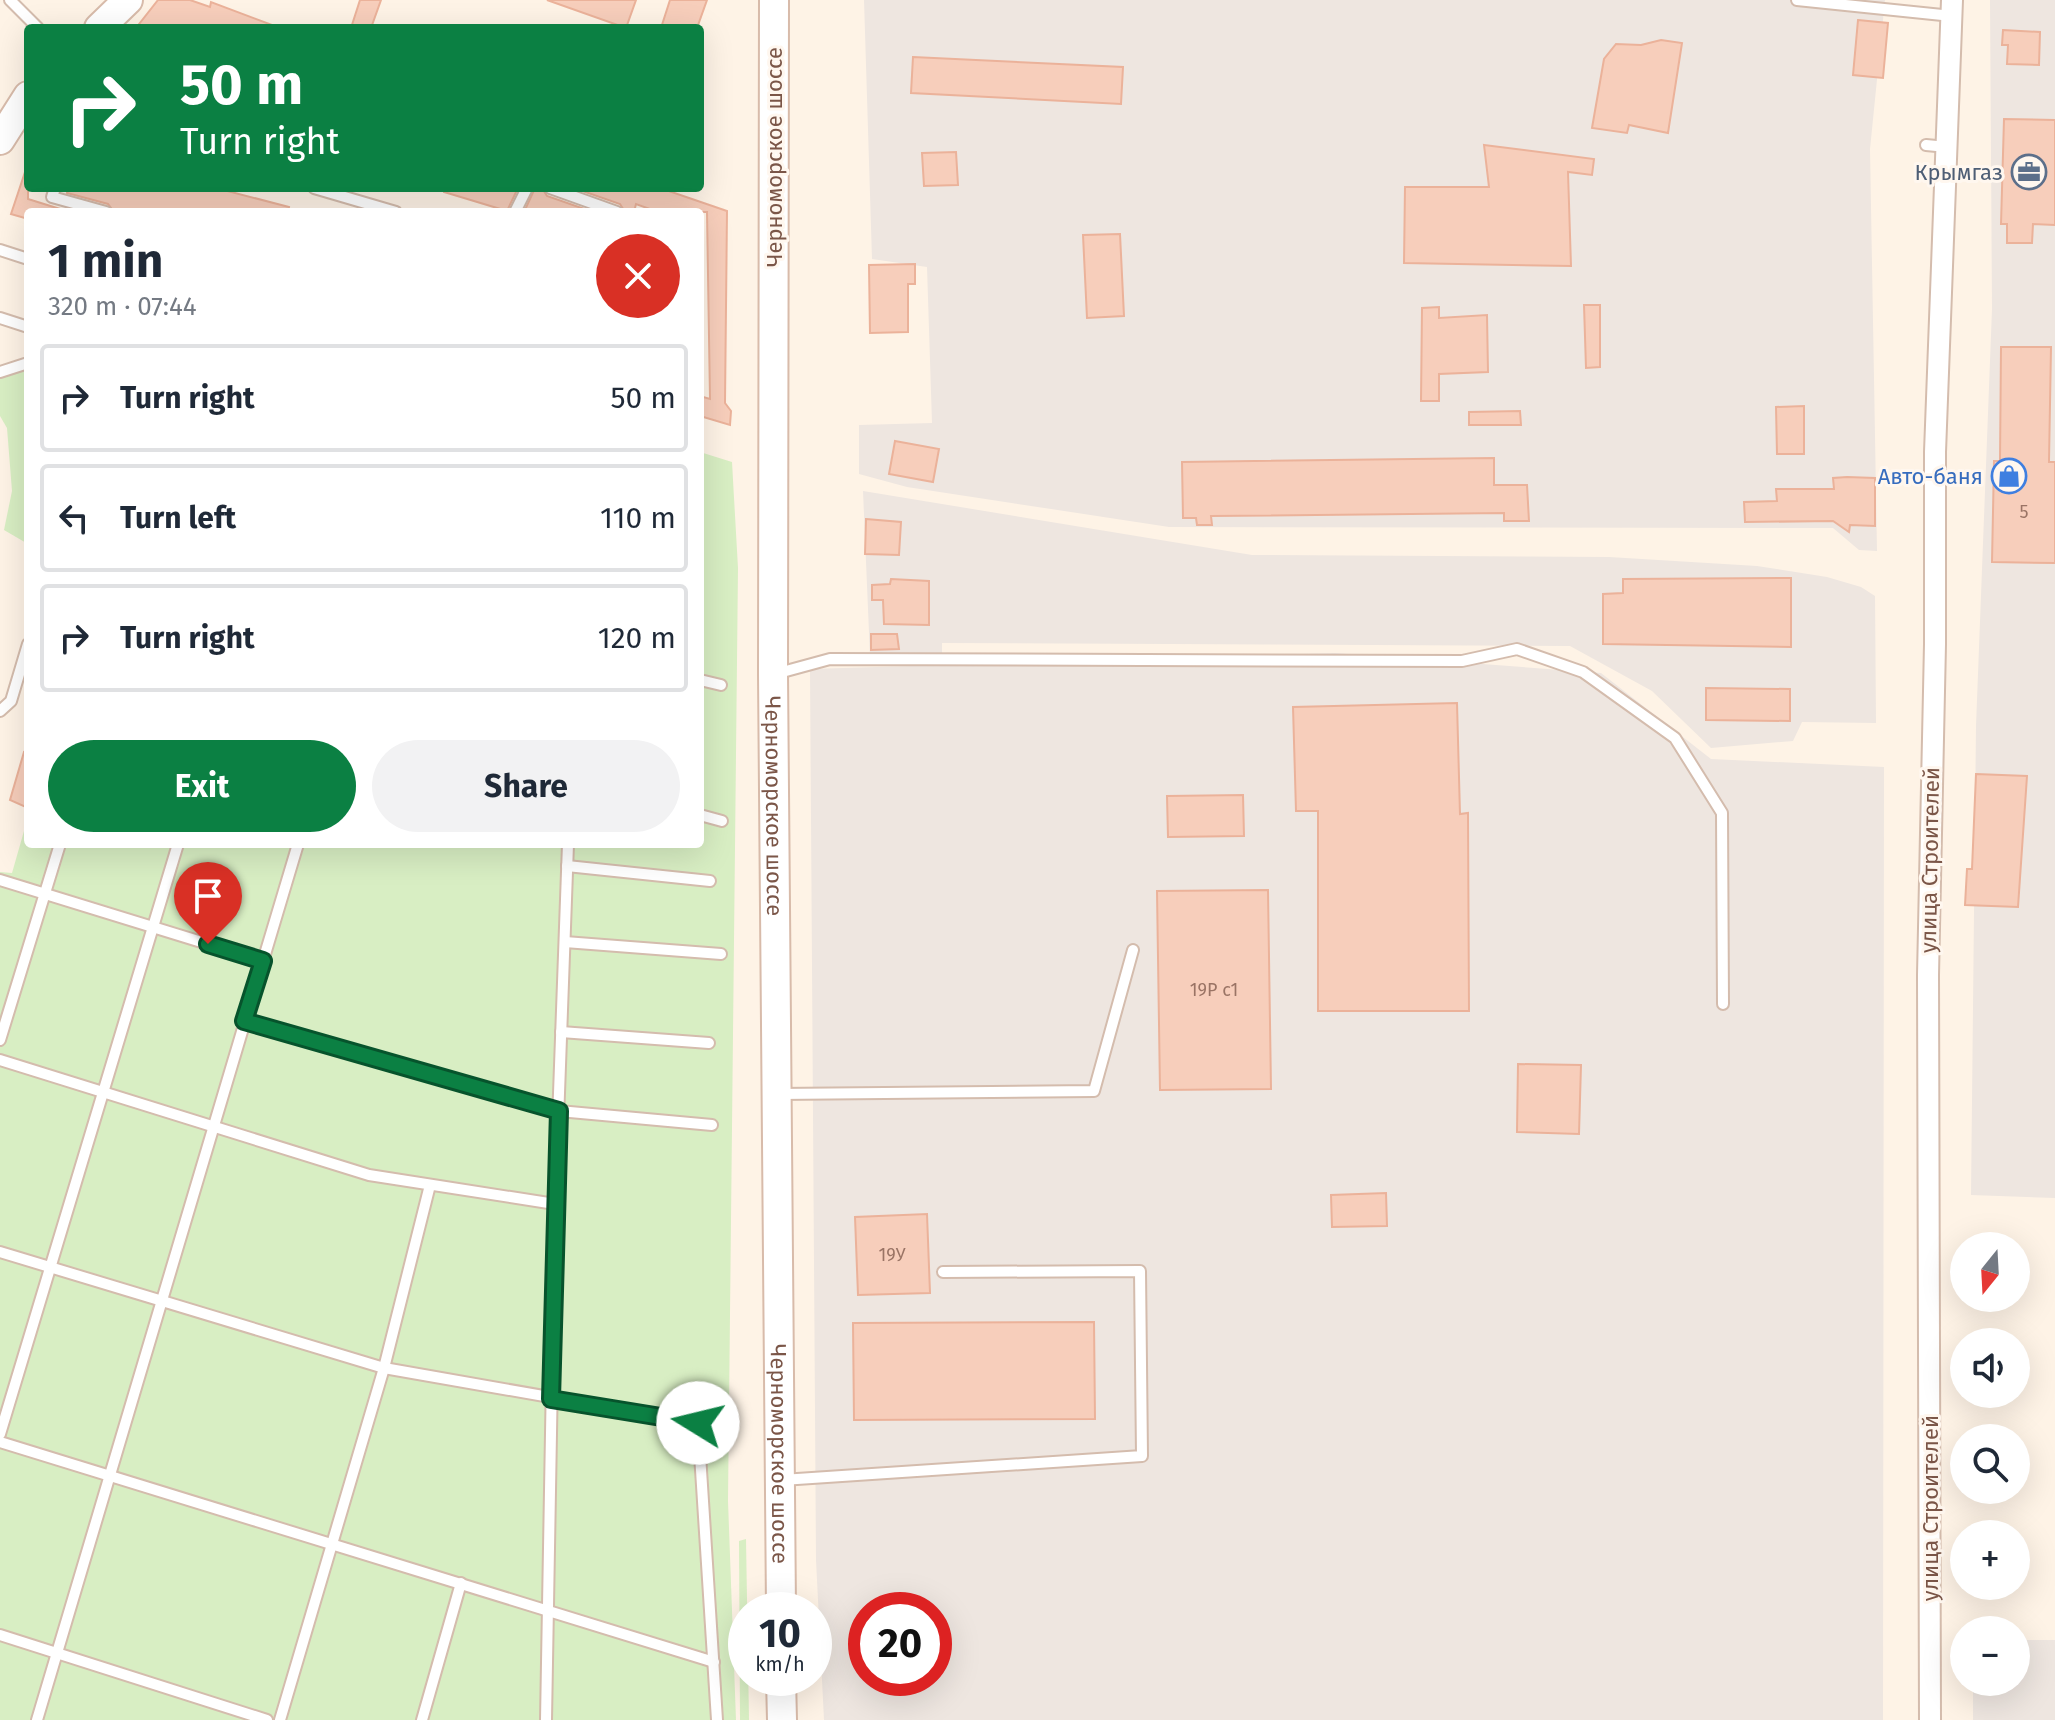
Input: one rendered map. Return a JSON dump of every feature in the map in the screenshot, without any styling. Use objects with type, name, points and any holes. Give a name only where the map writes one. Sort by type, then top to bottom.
[{"type":"main road","points":[[103,24],[128,0]]},
{"type":"main road","name":"Черноморское шоссе","points":[[774,0],[773,674],[781,1592]]},
{"type":"main road","points":[[0,140],[24,102]]},
{"type":"main road","points":[[781,1696],[782,1720]]},
{"type":"street","name":"улица Строителей","points":[[1930,1720],[1928,975],[1936,146],[1952,8]]},
{"type":"lane","points":[[10,0],[34,24]]},
{"type":"lane","points":[[1797,0],[1952,8]]},
{"type":"lane","points":[[54,192],[52,197],[92,208]]},
{"type":"lane","points":[[328,192],[382,208]]},
{"type":"lane","points":[[561,192],[606,208]]},
{"type":"lane","points":[[0,250],[24,258]]},
{"type":"lane","points":[[0,318],[24,326]]},
{"type":"lane","points":[[0,372],[24,364]]},
{"type":"lane","points":[[773,674],[830,659],[1462,661],[1517,649],[1583,672],[1675,738],[1722,813],[1723,1004]]},
{"type":"lane","points":[[0,711],[11,701],[24,657]]},
{"type":"lane","points":[[704,681],[721,685]]},
{"type":"lane","points":[[704,816],[722,821]]},
{"type":"lane","points":[[0,1040],[59,848]]},
{"type":"lane","points":[[0,1434],[177,848]]},
{"type":"lane","points":[[37,1720],[297,848]]},
{"type":"lane","points":[[546,1720],[555,1204],[568,848]]},
{"type":"lane","points":[[567,866],[710,881]]},
{"type":"lane","points":[[0,880],[263,961]]},
{"type":"lane","points":[[565,942],[721,954]]},
{"type":"lane","points":[[776,1094],[1094,1091],[1133,950]]},
{"type":"lane","points":[[244,1021],[559,1111],[712,1125]]},
{"type":"lane","points":[[561,1032],[709,1043]]},
{"type":"lane","points":[[0,1060],[369,1175],[555,1204]]},
{"type":"lane","points":[[280,1720],[384,1368],[430,1185]]},
{"type":"lane","points":[[0,1252],[384,1368],[698,1423],[717,1720]]},
{"type":"lane","points":[[780,1481],[1142,1456],[1140,1271],[943,1272]]},
{"type":"lane","points":[[0,1442],[714,1662]]},
{"type":"lane","points":[[422,1720],[461,1583]]},
{"type":"lane","points":[[0,1635],[267,1720]]},
{"type":"shaded area","points":[[864,0],[1885,0],[1870,149],[1877,551],[1859,550],[1833,528],[1169,527],[907,487],[859,474],[859,425],[932,423],[927,267],[872,259]]},
{"type":"shaded area","points":[[1990,0],[2055,0],[2055,1198],[1971,1195],[1976,726],[1992,309]]},
{"type":"shaded area","points":[[863,491],[1252,555],[1609,557],[1757,566],[1827,577],[1861,587],[1875,596],[1876,723],[1802,722],[1793,741],[1711,748],[1652,691],[1570,646],[942,643],[942,654],[870,656]]},
{"type":"shaded area","points":[[1335,653],[1601,673],[1711,759],[1884,767],[1883,1720],[824,1720],[823,1696],[832,1696],[832,1592],[818,1592],[810,669]]},
{"type":"shaded area","points":[[2030,1640],[2055,1640],[2055,1720],[1973,1720],[1973,1696],[2030,1696]]},
{"type":"green space","points":[[24,364],[24,542],[4,530],[12,491],[7,428],[0,416],[0,372]]},
{"type":"green space","points":[[704,453],[732,462],[738,568],[728,1501],[731,1592],[728,1592],[728,1696],[735,1696],[736,1720],[0,1720],[0,872],[12,873],[24,831],[24,848],[704,848]]},
{"type":"green space","points":[[746,1539],[747,1592],[739,1592],[739,1541]]},
{"type":"green space","points":[[740,1696],[749,1696],[749,1720],[740,1720]]},
{"type":"building","points":[[158,0],[190,0],[210,7],[211,2],[269,24],[139,24]]},
{"type":"building","points":[[360,0],[381,0],[372,24],[352,24]]},
{"type":"building","points":[[547,0],[636,0],[627,24],[615,24]]},
{"type":"building","points":[[670,0],[707,0],[698,24],[662,24]]},
{"type":"building","points":[[1858,20],[1888,23],[1883,78],[1853,75]]},
{"type":"building","points":[[2003,30],[2040,32],[2039,65],[2007,64],[2008,45],[2002,45]]},
{"type":"building","points":[[1661,40],[1682,43],[1668,133],[1629,125],[1627,133],[1592,128],[1604,59],[1616,44],[1641,45]]},
{"type":"building","points":[[913,57],[1123,67],[1121,104],[911,93]]},
{"type":"building","name":"Крымгаз","points":[[2004,119],[2055,120],[2055,225],[2033,224],[2032,243],[2007,243],[2007,224],[2001,224]]},
{"type":"building","points":[[1484,145],[1594,159],[1592,175],[1568,172],[1571,266],[1404,263],[1405,187],[1489,187]]},
{"type":"building","points":[[956,152],[958,185],[924,186],[922,153]]},
{"type":"building","points":[[24,175],[24,192],[28,192],[28,199],[57,208],[24,208],[24,218],[11,214]]},
{"type":"building","points":[[231,192],[289,207],[111,208],[108,204],[67,193]]},
{"type":"building","points":[[444,192],[516,192],[508,208],[497,208]]},
{"type":"building","points":[[533,192],[544,192],[547,196],[582,208],[526,208]]},
{"type":"building","points":[[586,192],[672,192],[727,211],[725,403],[731,411],[730,425],[704,417],[704,397],[710,399],[707,212],[704,208],[647,208],[636,204],[635,208],[622,208],[620,204]]},
{"type":"building","points":[[1120,234],[1124,316],[1087,318],[1083,235]]},
{"type":"building","points":[[915,264],[915,284],[908,284],[908,332],[870,333],[869,265]]},
{"type":"building","points":[[1584,305],[1600,305],[1600,367],[1586,368]]},
{"type":"building","points":[[1439,307],[1439,318],[1487,315],[1488,372],[1439,374],[1439,401],[1421,401],[1422,308]]},
{"type":"building","points":[[2001,347],[2051,347],[2049,462],[2055,462],[2055,563],[1992,562],[1994,461],[2000,461]]},
{"type":"building","points":[[1804,406],[1804,454],[1777,454],[1776,407]]},
{"type":"building","points":[[1520,411],[1521,425],[1469,425],[1469,412]]},
{"type":"building","points":[[895,441],[939,449],[933,482],[889,474]]},
{"type":"building","points":[[1494,458],[1494,485],[1527,485],[1529,521],[1504,521],[1504,513],[1211,516],[1212,525],[1197,525],[1196,518],[1183,518],[1182,462]]},
{"type":"building","points":[[1833,478],[1875,478],[1875,526],[1850,525],[1849,532],[1833,521],[1745,522],[1744,502],[1777,501],[1776,489],[1834,489]]},
{"type":"building","points":[[866,519],[901,522],[899,555],[865,554]]},
{"type":"building","points":[[1791,578],[1791,647],[1603,644],[1603,594],[1623,593],[1623,579]]},
{"type":"building","points":[[891,579],[929,581],[929,625],[884,624],[883,600],[872,600],[872,585],[890,584]]},
{"type":"building","points":[[871,634],[897,634],[899,649],[871,650]]},
{"type":"building","points":[[1706,688],[1790,689],[1790,721],[1706,720]]},
{"type":"building","points":[[1457,703],[1460,814],[1468,813],[1469,1011],[1318,1011],[1318,811],[1296,811],[1293,707]]},
{"type":"building","points":[[24,752],[24,806],[10,800]]},
{"type":"building","points":[[1976,774],[2027,776],[2018,907],[1965,905],[1967,869],[1972,869]]},
{"type":"building","points":[[1243,795],[1244,836],[1168,837],[1167,796]]},
{"type":"building","points":[[1268,890],[1271,1089],[1160,1090],[1157,891]]},
{"type":"building","points":[[1518,1064],[1581,1065],[1579,1134],[1517,1132]]},
{"type":"building","points":[[1386,1193],[1387,1226],[1332,1227],[1331,1195]]},
{"type":"building","points":[[927,1214],[930,1293],[858,1295],[855,1217]]},
{"type":"building","points":[[1094,1322],[1095,1419],[854,1420],[853,1323]]},
{"type":"place","name":"Крымгаз","points":[[2029,172]]},
{"type":"place","name":"Авто-баня","points":[[2009,476]]},
{"type":"route","points":[[208,944],[263,961],[244,1021],[559,1111],[551,1399],[698,1423]]}]
